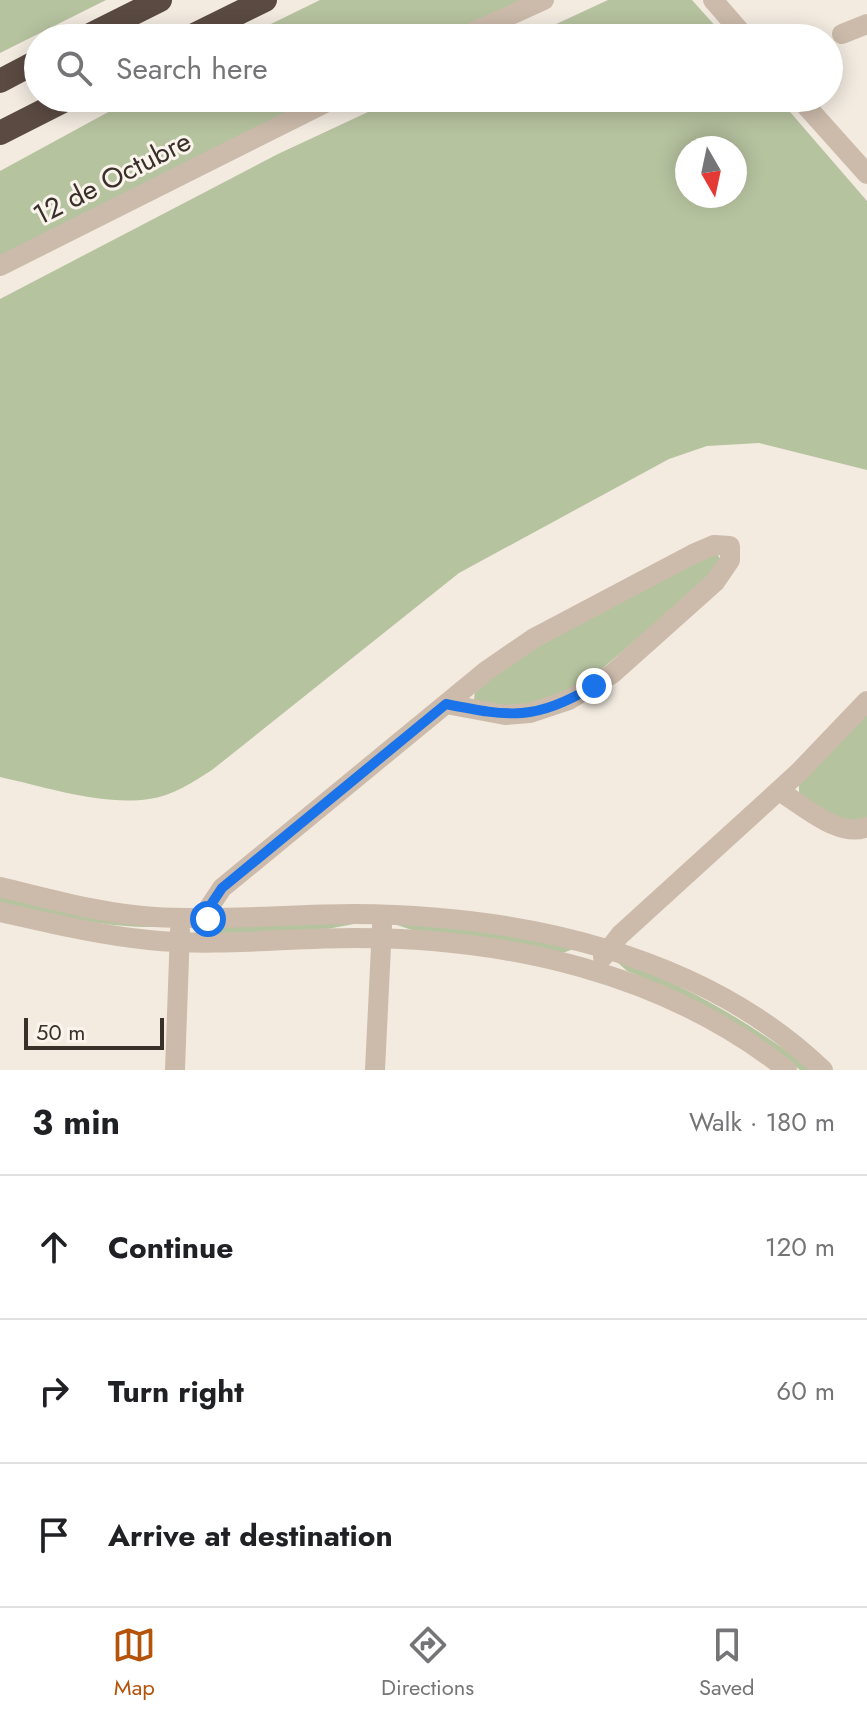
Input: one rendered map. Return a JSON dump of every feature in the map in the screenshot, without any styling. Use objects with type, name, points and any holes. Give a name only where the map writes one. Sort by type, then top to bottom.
[{"type":"highway","points":[[112,24],[160,0]]},
{"type":"highway","points":[[216,24],[265,0]]},
{"type":"highway","points":[[4,79],[24,68]]},
{"type":"highway","points":[[2,132],[41,112]]},
{"type":"street","points":[[491,24],[544,0]]},
{"type":"street","points":[[713,0],[734,24]]},
{"type":"street","points":[[843,34],[867,24]]},
{"type":"street","name":"12 de Octubre","points":[[0,266],[307,112]]},
{"type":"street","points":[[812,112],[867,174]]},
{"type":"street","points":[[208,919],[208,909],[222,888],[486,671],[561,622],[714,545],[730,546],[725,571],[715,582],[612,674],[569,700],[530,713],[505,715],[446,704]]},
{"type":"street","points":[[596,971],[608,950],[779,791],[867,701]]},
{"type":"street","points":[[779,791],[841,828],[855,830],[867,827]]},
{"type":"street","points":[[0,887],[112,911],[181,918],[382,915],[495,925],[608,950],[684,979],[720,998],[786,1039],[823,1070]]},
{"type":"street","points":[[0,912],[108,935],[179,942],[381,939],[492,948],[596,971],[674,1000],[740,1037],[787,1070]]},
{"type":"street","points":[[375,1070],[382,915]]},
{"type":"street","points":[[175,1070],[181,918]]},
{"type":"green space","points":[[0,0],[106,0],[58,24],[24,24],[24,41],[0,53]]},
{"type":"green space","points":[[320,0],[526,0],[474,24],[271,24]]},
{"type":"green space","points":[[608,0],[692,0],[713,24],[556,24]]},
{"type":"green space","points":[[108,112],[286,112],[0,257],[0,171]]},
{"type":"green space","points":[[368,112],[790,112],[867,201],[867,470],[759,443],[707,446],[669,459],[459,573],[212,770],[174,792],[149,799],[112,800],[0,777],[0,299],[278,154]]},
{"type":"green space","points":[[710,553],[718,555],[721,562],[718,570],[583,685],[519,708],[474,700],[475,689],[512,661]]},
{"type":"green space","points":[[867,712],[867,818],[850,824],[799,796],[799,781]]},
{"type":"green space","points":[[0,893],[158,927],[98,923],[39,912],[0,903]]},
{"type":"green space","points":[[359,923],[317,931],[200,934],[191,925]]},
{"type":"green space","points":[[397,925],[453,925],[576,948],[560,954],[421,933]]},
{"type":"green space","points":[[615,960],[668,981],[718,1007],[813,1070],[800,1070],[771,1047],[689,998],[627,971]]},
{"type":"route","points":[[208,919],[208,909],[222,888],[446,704],[486,714],[530,713],[569,700],[594,686]]}]
